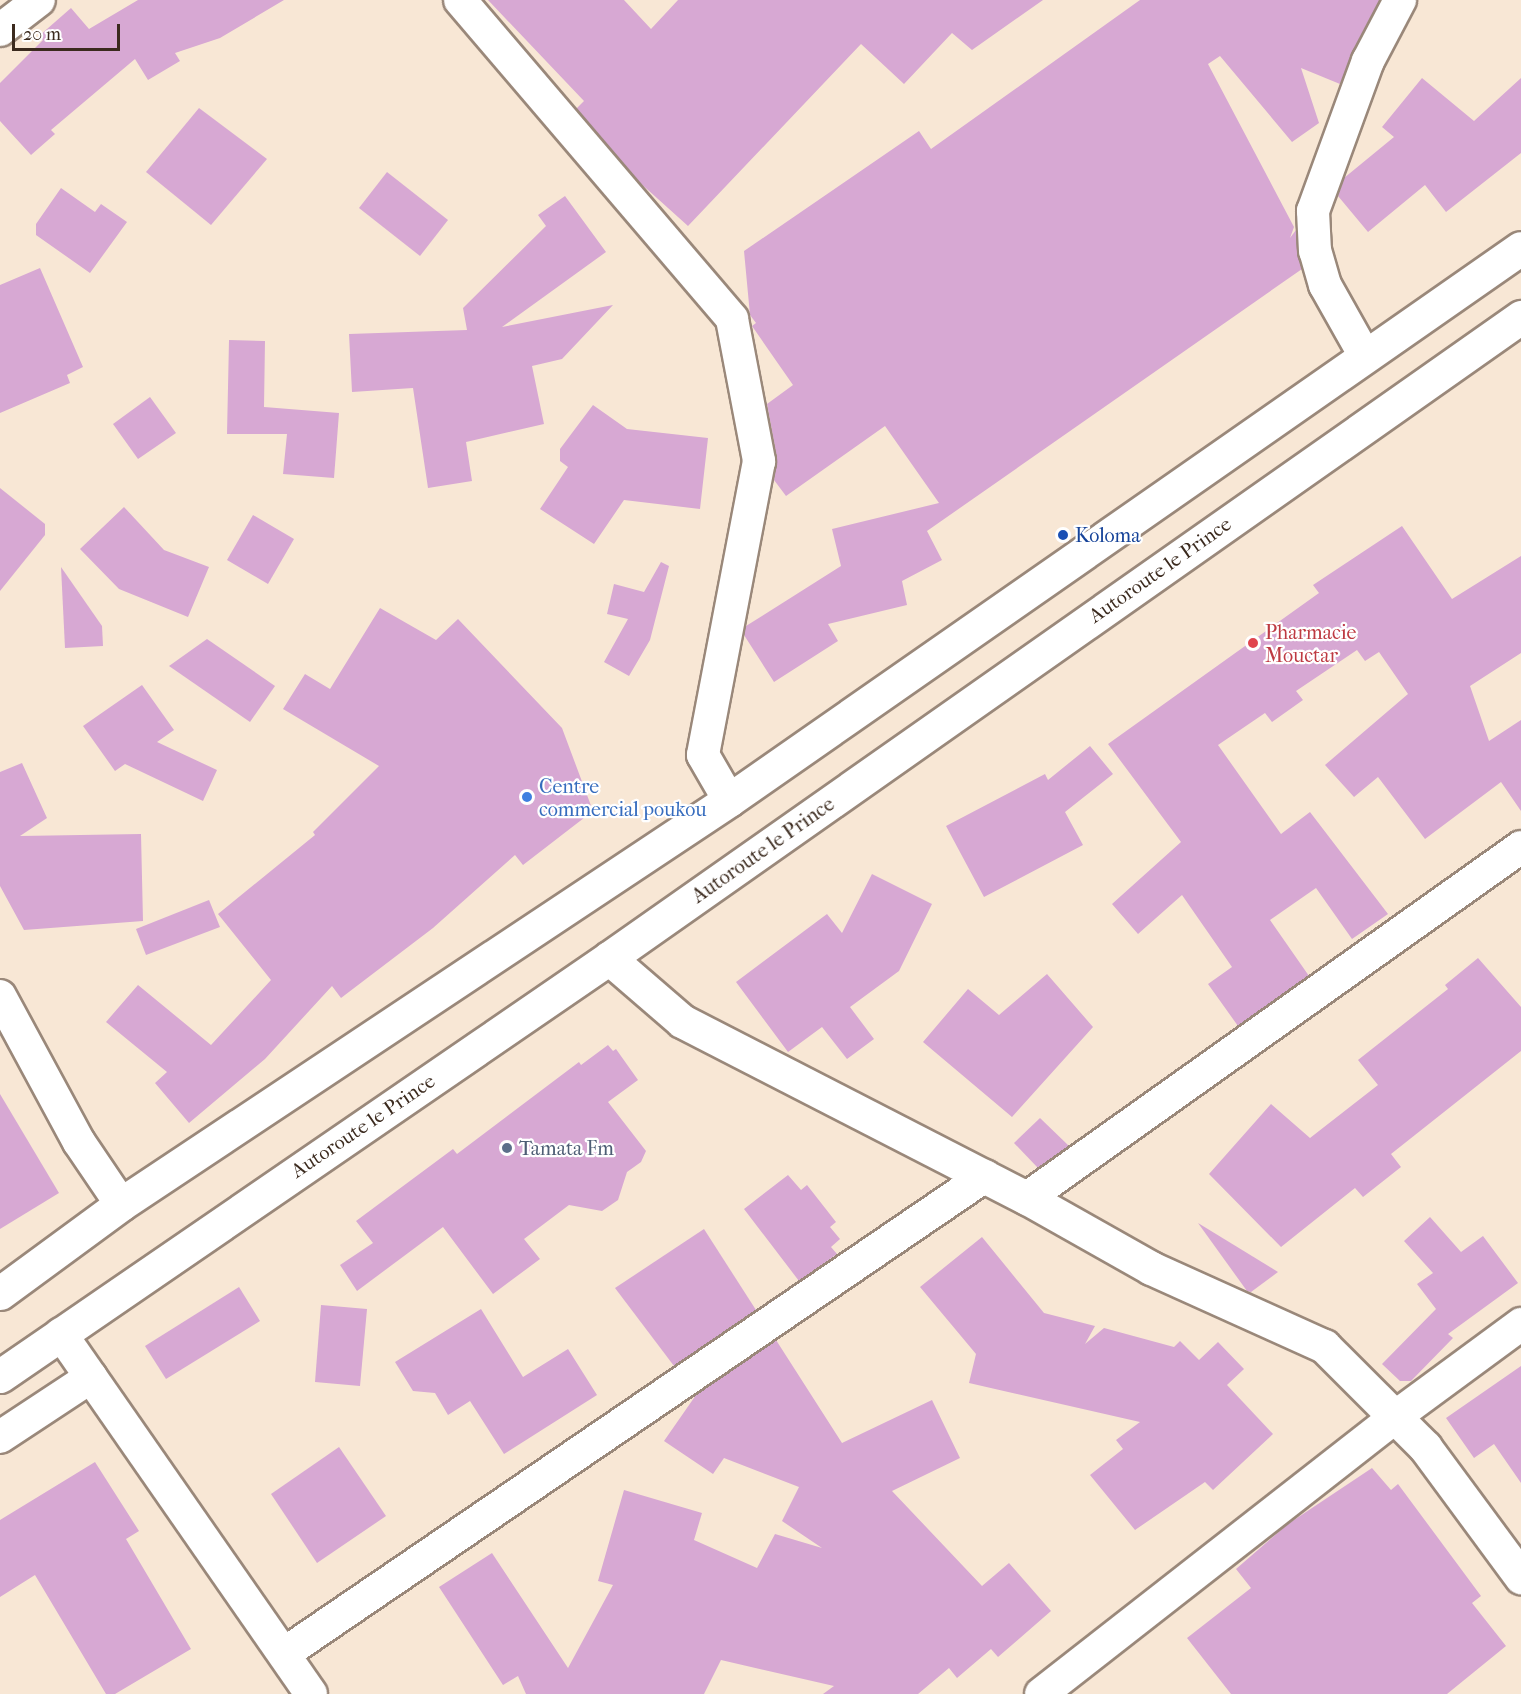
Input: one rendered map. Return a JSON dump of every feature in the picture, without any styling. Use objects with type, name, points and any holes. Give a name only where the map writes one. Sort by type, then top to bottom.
[{"type":"main road","points":[[0,1293],[121,1204],[729,800],[1521,248]]},
{"type":"main road","name":"Autoroute le Prince","points":[[0,1376],[609,958],[1521,316]]},
{"type":"main road","points":[[609,958],[682,1021],[1027,1198],[1150,1268],[1324,1346],[1425,1447],[1521,1577]]},
{"type":"street","points":[[0,30],[39,0]]},
{"type":"street","points":[[460,0],[732,319],[759,461],[703,755],[729,800]]},
{"type":"street","points":[[1365,356],[1325,285],[1315,251],[1313,211],[1368,61],[1400,0]]},
{"type":"street","points":[[1027,1198],[1521,847]]},
{"type":"street","points":[[0,996],[79,1142],[121,1204]]},
{"type":"street","points":[[285,1653],[985,1176]]},
{"type":"street","points":[[1057,1689],[1395,1417],[1521,1324]]},
{"type":"street","points":[[61,1334],[285,1653],[311,1694]]},
{"type":"street","points":[[0,1437],[91,1377]]},
{"type":"building","points":[[138,0],[284,0],[220,38],[175,53],[180,61],[148,80],[135,59],[51,130],[55,134],[31,155],[0,121],[0,83],[43,40],[39,36],[71,8],[89,29]]},
{"type":"building","points":[[488,0],[624,0],[651,29],[678,0],[1043,0],[972,50],[952,33],[904,84],[861,44],[688,226],[638,181],[576,109],[584,101]]},
{"type":"building","points":[[1140,0],[1380,0],[1340,84],[1301,68],[1319,123],[1292,142],[1220,56],[1208,64],[1294,227],[1290,238],[1296,230],[1302,269],[927,531],[942,560],[902,581],[907,605],[828,624],[838,641],[774,682],[744,635],[746,626],[841,566],[832,529],[939,503],[885,426],[786,496],[774,480],[777,458],[767,404],[793,385],[752,326],[756,323],[750,315],[744,251],[919,131],[931,149]]},
{"type":"building","points":[[1422,78],[1474,121],[1521,78],[1521,153],[1446,212],[1425,185],[1368,232],[1338,196],[1344,178],[1394,137],[1382,127]]},
{"type":"building","points":[[199,108],[267,159],[211,225],[146,172]]},
{"type":"building","points":[[387,172],[448,220],[420,256],[359,208]]},
{"type":"building","points":[[61,188],[95,212],[101,204],[127,222],[90,273],[36,235],[36,224]]},
{"type":"building","points":[[565,196],[606,252],[502,327],[613,305],[562,359],[532,366],[544,424],[466,442],[472,481],[428,488],[413,388],[352,392],[349,334],[467,330],[463,308],[546,226],[538,215]]},
{"type":"building","points":[[40,268],[83,367],[67,375],[70,383],[0,413],[0,285]]},
{"type":"building","points":[[229,340],[265,341],[264,407],[339,413],[334,478],[283,474],[287,434],[227,434]]},
{"type":"building","points":[[150,397],[176,433],[138,459],[113,424]]},
{"type":"building","points":[[593,405],[627,429],[708,438],[700,509],[624,500],[594,544],[540,509],[568,467],[560,461],[560,449]]},
{"type":"building","points":[[0,488],[45,524],[45,535],[0,591]]},
{"type":"building","points":[[124,507],[164,550],[209,567],[188,617],[119,589],[80,549]]},
{"type":"building","points":[[253,515],[294,539],[268,584],[227,560]]},
{"type":"building","points":[[1402,526],[1452,599],[1521,556],[1521,653],[1470,686],[1489,741],[1521,720],[1521,811],[1501,782],[1425,839],[1378,777],[1354,797],[1325,765],[1408,694],[1379,652],[1365,661],[1357,650],[1296,691],[1303,700],[1272,722],[1265,713],[1218,745],[1281,834],[1310,812],[1388,914],[1352,939],[1316,888],[1270,920],[1309,976],[1238,1026],[1208,984],[1232,967],[1182,895],[1138,934],[1112,904],[1181,842],[1108,744],[1319,593],[1313,585]]},
{"type":"building","points":[[661,562],[669,566],[650,640],[629,676],[604,662],[628,619],[607,614],[614,584],[644,592]]},
{"type":"building","points":[[61,567],[102,626],[103,646],[65,648]]},
{"type":"building","points":[[380,608],[436,640],[458,619],[562,728],[593,811],[523,865],[515,855],[433,928],[341,998],[332,986],[265,1059],[189,1123],[155,1083],[167,1072],[106,1022],[138,985],[211,1045],[271,980],[218,914],[315,835],[313,832],[379,766],[283,709],[305,674],[330,689]]},
{"type":"building","points":[[207,639],[275,686],[250,722],[169,666]]},
{"type":"building","points":[[142,685],[174,730],[157,742],[217,770],[203,801],[125,764],[115,771],[83,726]]},
{"type":"building","points":[[1090,746],[1113,774],[1065,812],[1083,845],[984,897],[946,826],[1045,774],[1048,780]]},
{"type":"building","points":[[22,763],[47,818],[20,836],[141,834],[143,921],[24,930],[0,886],[0,772]]},
{"type":"building","points":[[872,874],[932,904],[899,971],[850,1007],[874,1039],[847,1059],[822,1027],[788,1052],[736,982],[827,914],[842,933]]},
{"type":"building","points":[[209,900],[220,927],[146,955],[136,929]]},
{"type":"building","points":[[1478,958],[1521,1007],[1521,1051],[1391,1154],[1401,1167],[1363,1197],[1355,1188],[1281,1247],[1209,1174],[1271,1104],[1310,1138],[1378,1085],[1358,1060],[1448,989],[1445,985]]},
{"type":"building","points":[[1047,974],[1093,1027],[1012,1117],[923,1042],[968,989],[999,1015]]},
{"type":"building","points":[[608,1045],[613,1051],[616,1049],[638,1080],[608,1102],[646,1151],[641,1162],[627,1172],[618,1200],[602,1211],[569,1205],[524,1239],[540,1259],[493,1294],[443,1227],[357,1291],[340,1265],[373,1243],[356,1221],[453,1149],[457,1154],[579,1062],[581,1065]]},
{"type":"building","points":[[0,1094],[59,1193],[0,1229]]},
{"type":"building","points":[[1040,1118],[1069,1146],[1038,1168],[1014,1143]]},
{"type":"building","points":[[788,1175],[801,1190],[807,1185],[836,1222],[830,1227],[840,1239],[831,1247],[837,1254],[799,1281],[744,1209]]},
{"type":"building","points":[[1430,1217],[1461,1252],[1483,1236],[1518,1283],[1448,1334],[1453,1338],[1411,1381],[1400,1381],[1382,1364],[1436,1309],[1417,1284],[1433,1273],[1404,1241]]},
{"type":"building","points":[[1198,1223],[1278,1272],[1251,1292],[1247,1291]]},
{"type":"building","points":[[704,1229],[756,1310],[674,1366],[615,1288]]},
{"type":"building","points":[[982,1237],[1044,1313],[1095,1326],[1085,1344],[1104,1328],[1174,1347],[1180,1341],[1199,1360],[1218,1342],[1244,1369],[1227,1385],[1273,1434],[1213,1490],[1205,1482],[1135,1530],[1090,1475],[1123,1449],[1116,1440],[1140,1422],[969,1383],[976,1354],[920,1287]]},
{"type":"building","points":[[239,1287],[260,1321],[166,1379],[145,1346]]},
{"type":"building","points":[[321,1305],[367,1309],[360,1386],[315,1382]]},
{"type":"building","points":[[481,1309],[523,1377],[568,1349],[597,1395],[504,1454],[470,1401],[448,1415],[435,1393],[413,1391],[395,1362]]},
{"type":"building","points":[[776,1340],[842,1443],[932,1400],[960,1458],[892,1491],[982,1586],[1009,1563],[1051,1611],[998,1657],[991,1649],[957,1678],[949,1668],[918,1694],[823,1694],[834,1686],[721,1660],[704,1694],[526,1694],[518,1676],[503,1685],[439,1587],[492,1553],[568,1668],[613,1585],[598,1581],[624,1490],[702,1513],[694,1540],[757,1568],[775,1534],[822,1548],[782,1521],[799,1487],[724,1458],[713,1474],[664,1441],[696,1395]]},
{"type":"building","points":[[1521,1366],[1521,1483],[1494,1444],[1474,1458],[1446,1418]]},
{"type":"building","points":[[339,1447],[386,1516],[317,1563],[271,1494]]},
{"type":"building","points":[[95,1462],[139,1531],[126,1539],[191,1649],[115,1694],[106,1694],[35,1575],[0,1597],[0,1520]]},
{"type":"building","points":[[1372,1468],[1391,1490],[1398,1484],[1481,1596],[1472,1603],[1506,1646],[1447,1694],[1231,1694],[1187,1638],[1251,1588],[1236,1569],[1288,1524]]},
{"type":"place","name":"Koloma","points":[[1063,535]]},
{"type":"place","name":"Pharmacie Mouctar","points":[[1253,643]]},
{"type":"place","name":"Centre commercial poukou","points":[[527,797]]},
{"type":"place","name":"Tamata Fm","points":[[507,1148]]}]
